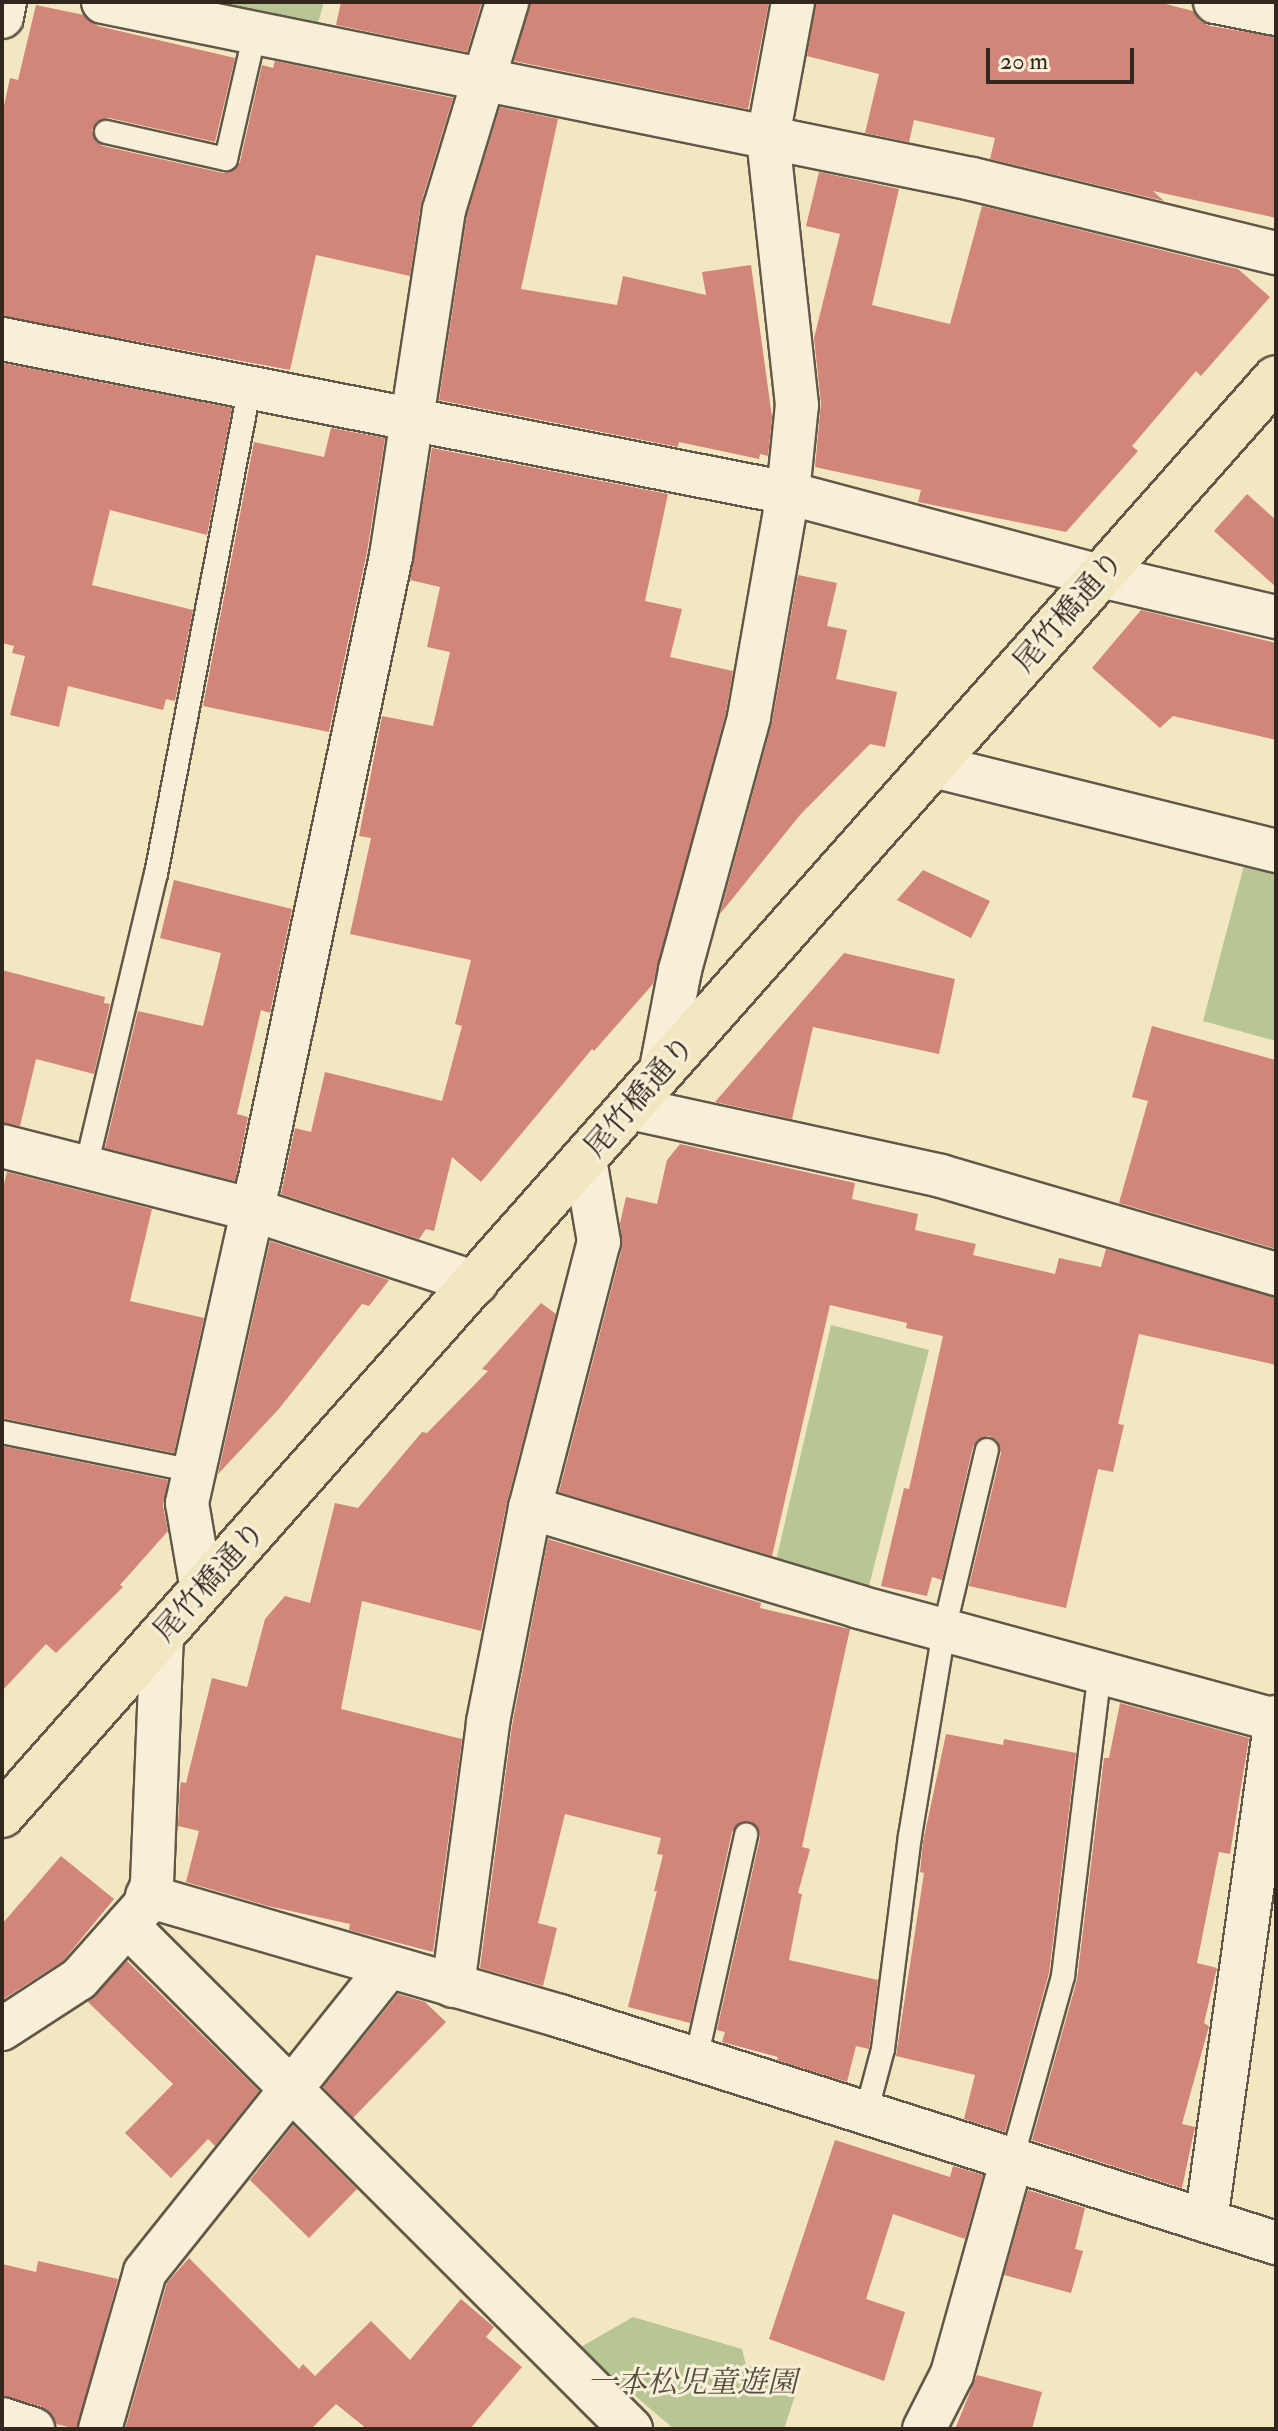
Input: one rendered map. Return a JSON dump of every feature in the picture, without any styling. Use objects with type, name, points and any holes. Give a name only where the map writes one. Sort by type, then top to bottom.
[{"type":"main road","name":"尾竹橋通り","points":[[2,1815],[1276,378]]},
{"type":"street","points":[[103,2],[972,179],[1276,253]]},
{"type":"street","points":[[202,1590],[187,1503],[253,1210],[391,556],[444,210],[507,2]]},
{"type":"street","points":[[660,1074],[680,970],[749,717],[788,493],[797,405],[768,137],[793,2]]},
{"type":"street","points":[[1215,2],[1276,14]]},
{"type":"street","points":[[2,339],[788,493],[1101,576],[1276,617]]},
{"type":"street","points":[[933,766],[1276,851]]},
{"type":"street","points":[[630,1108],[941,1176],[1276,1274]]},
{"type":"street","points":[[2,1146],[253,1210],[476,1283]]},
{"type":"street","points":[[453,1986],[488,1722],[530,1508],[599,1242],[585,1159]]},
{"type":"street","points":[[530,1508],[944,1630],[1276,1719],[1206,2221]]},
{"type":"street","points":[[2,2029],[79,1979],[137,1910],[152,1883],[162,1635]]},
{"type":"street","points":[[137,1910],[453,1986],[696,2059],[1276,2243]]},
{"type":"street","points":[[137,1910],[288,2089],[612,2423]]},
{"type":"street","points":[[100,2429],[145,2272],[288,2089],[388,1968]]},
{"type":"street","points":[[924,2429],[952,2374],[1012,2159]]},
{"type":"street","points":[[2,2419],[33,2429]]},
{"type":"lane","points":[[106,132],[226,159],[255,32]]},
{"type":"lane","points":[[86,1167],[156,874],[250,388]]},
{"type":"lane","points":[[2,1432],[194,1471]]},
{"type":"lane","points":[[866,2113],[883,2049],[910,1836],[944,1630],[987,1450]]},
{"type":"lane","points":[[1012,2159],[1063,1976],[1100,1672]]},
{"type":"lane","points":[[696,2059],[746,1835]]},
{"type":"green space","points":[[183,2],[324,2],[316,30]]},
{"type":"green space","points":[[1246,858],[1276,866],[1276,1041],[1203,1021]]},
{"type":"green space","points":[[831,1325],[929,1350],[868,1590],[775,1565]]},
{"type":"green space","name":"一本松児童遊園","points":[[633,2317],[742,2349],[746,2365],[799,2384],[784,2429],[674,2429],[579,2348]]},
{"type":"building","points":[[341,2],[482,2],[467,52],[336,25]]},
{"type":"building","points":[[530,2],[769,2],[748,109],[514,61]]},
{"type":"building","points":[[816,2],[1158,2],[1193,11],[1200,21],[1210,26],[1276,37],[1276,218],[1153,191],[1164,201],[990,159],[995,138],[914,120],[909,142],[865,133],[879,74],[807,56]]},
{"type":"building","points":[[36,5],[84,15],[98,26],[235,58],[215,142],[109,118],[96,122],[92,130],[96,142],[103,146],[223,173],[236,169],[240,162],[262,65],[273,68],[275,61],[453,98],[421,203],[410,276],[316,255],[290,370],[2,316],[2,115],[10,78],[18,80]]},
{"type":"building","points":[[500,107],[558,119],[521,289],[617,305],[623,276],[706,295],[702,272],[751,265],[772,417],[768,456],[760,454],[759,459],[679,442],[678,447],[439,400],[467,215]]},
{"type":"building","points":[[819,172],[899,189],[872,305],[950,324],[982,206],[1238,269],[1270,297],[1201,376],[1196,371],[1132,446],[1138,451],[1066,532],[918,502],[921,490],[815,467],[821,403],[814,338],[840,234],[806,226]]},
{"type":"building","points":[[2,363],[232,408],[207,535],[110,510],[92,585],[193,610],[175,701],[166,699],[163,710],[68,686],[59,727],[10,715],[25,656],[12,653],[14,646],[2,643]]},
{"type":"building","points":[[331,428],[385,438],[367,552],[329,732],[203,706],[254,442],[324,457]]},
{"type":"building","points":[[432,448],[668,494],[645,601],[682,609],[670,657],[733,671],[726,712],[653,984],[594,1051],[592,1049],[481,1182],[452,1157],[434,1231],[426,1229],[419,1239],[281,1194],[295,1128],[311,1132],[325,1072],[442,1101],[462,1026],[455,1024],[471,960],[350,934],[371,838],[359,836],[382,716],[433,726],[450,652],[427,647],[440,587],[410,580]]},
{"type":"building","points":[[1247,494],[1276,520],[1276,587],[1214,531]]},
{"type":"building","points":[[798,575],[837,583],[827,626],[847,630],[836,679],[897,692],[885,747],[870,744],[800,815],[720,914],[772,723]]},
{"type":"building","points":[[1141,610],[1276,643],[1276,740],[1173,716],[1160,728],[1092,668]]},
{"type":"building","points":[[923,870],[990,901],[971,938],[897,900]]},
{"type":"building","points":[[174,880],[292,909],[270,1013],[261,1010],[237,1114],[248,1117],[235,1181],[105,1148],[138,1011],[203,1026],[221,953],[160,938]]},
{"type":"building","points":[[844,953],[955,979],[939,1054],[813,1027],[792,1119],[715,1102]]},
{"type":"building","points":[[2,970],[105,997],[104,1003],[110,1004],[94,1074],[36,1059],[20,1126],[2,1123]]},
{"type":"building","points":[[1152,1026],[1276,1060],[1276,1249],[1119,1203],[1148,1101],[1132,1097]]},
{"type":"building","points":[[680,1144],[855,1183],[852,1199],[918,1214],[915,1230],[976,1244],[973,1255],[1055,1274],[1059,1258],[1101,1267],[1106,1249],[1276,1297],[1276,1365],[1139,1334],[1118,1424],[1124,1425],[1113,1472],[1098,1469],[1066,1608],[969,1586],[1001,1453],[997,1440],[989,1436],[977,1440],[973,1447],[942,1580],[932,1577],[927,1596],[881,1586],[904,1488],[909,1489],[943,1336],[906,1328],[907,1323],[830,1305],[772,1556],[559,1492],[622,1248],[620,1223],[626,1197],[657,1204],[667,1160]]},
{"type":"building","points":[[7,1172],[152,1209],[130,1301],[204,1318],[174,1453],[2,1418],[2,1192]]},
{"type":"building","points":[[270,1241],[389,1280],[369,1306],[362,1304],[278,1410],[218,1474]]},
{"type":"building","points":[[541,1303],[556,1314],[507,1502],[481,1631],[362,1601],[341,1709],[462,1739],[433,1952],[349,1930],[350,1924],[268,1906],[186,1882],[199,1831],[178,1826],[180,1787],[181,1782],[186,1783],[212,1678],[247,1687],[265,1619],[285,1596],[310,1603],[335,1503],[358,1508],[422,1432],[427,1433],[488,1371],[482,1369]]},
{"type":"building","points":[[2,1446],[168,1480],[163,1506],[168,1531],[120,1585],[123,1587],[56,1653],[46,1644],[2,1691]]},
{"type":"building","points":[[548,1539],[761,1603],[760,1608],[850,1629],[802,1847],[810,1849],[798,1893],[802,1894],[789,1960],[878,1980],[869,2049],[856,2046],[847,2082],[777,2060],[778,2057],[722,2042],[725,2032],[717,2030],[760,1838],[759,1830],[750,1822],[741,1822],[732,1832],[690,2023],[628,2007],[657,1891],[654,1891],[663,1855],[657,1854],[661,1838],[565,1814],[538,1923],[557,1928],[543,1986],[480,1968],[512,1726]]},
{"type":"building","points":[[1120,1703],[1249,1738],[1230,1854],[1219,1852],[1197,1963],[1217,1968],[1204,2023],[1209,2026],[1182,2124],[1195,2127],[1182,2188],[1032,2140],[1077,1980],[1104,1758],[1109,1758]]},
{"type":"building","points":[[946,1734],[1003,1745],[1004,1739],[1076,1753],[1049,1973],[1005,2132],[964,2119],[975,2075],[896,2056],[924,1873],[920,1872],[923,1842]]},
{"type":"building","points":[[61,1856],[114,1899],[63,1961],[2,2000],[2,1924]]},
{"type":"building","points":[[127,1961],[259,2091],[215,2146],[208,2139],[171,2178],[125,2133],[173,2084],[88,2002]]},
{"type":"building","points":[[398,1994],[425,2002],[446,2022],[353,2118],[323,2087]]},
{"type":"building","points":[[293,2125],[357,2189],[309,2238],[250,2180]]},
{"type":"building","points":[[835,2140],[950,2177],[953,2166],[983,2175],[965,2239],[893,2214],[866,2299],[905,2312],[884,2381],[769,2339]]},
{"type":"building","points":[[1028,2190],[1085,2208],[1075,2249],[1083,2251],[1071,2293],[1004,2275]]},
{"type":"building","points":[[189,2258],[299,2369],[303,2364],[315,2376],[371,2321],[410,2360],[461,2299],[494,2327],[486,2337],[522,2367],[470,2429],[367,2429],[336,2404],[311,2429],[125,2429],[167,2283]]},
{"type":"building","points":[[38,2261],[118,2279],[77,2429],[56,2424],[51,2414],[40,2406],[2,2396],[2,2264],[36,2272]]},
{"type":"building","points":[[977,2375],[1042,2392],[1032,2429],[955,2429]]}]
